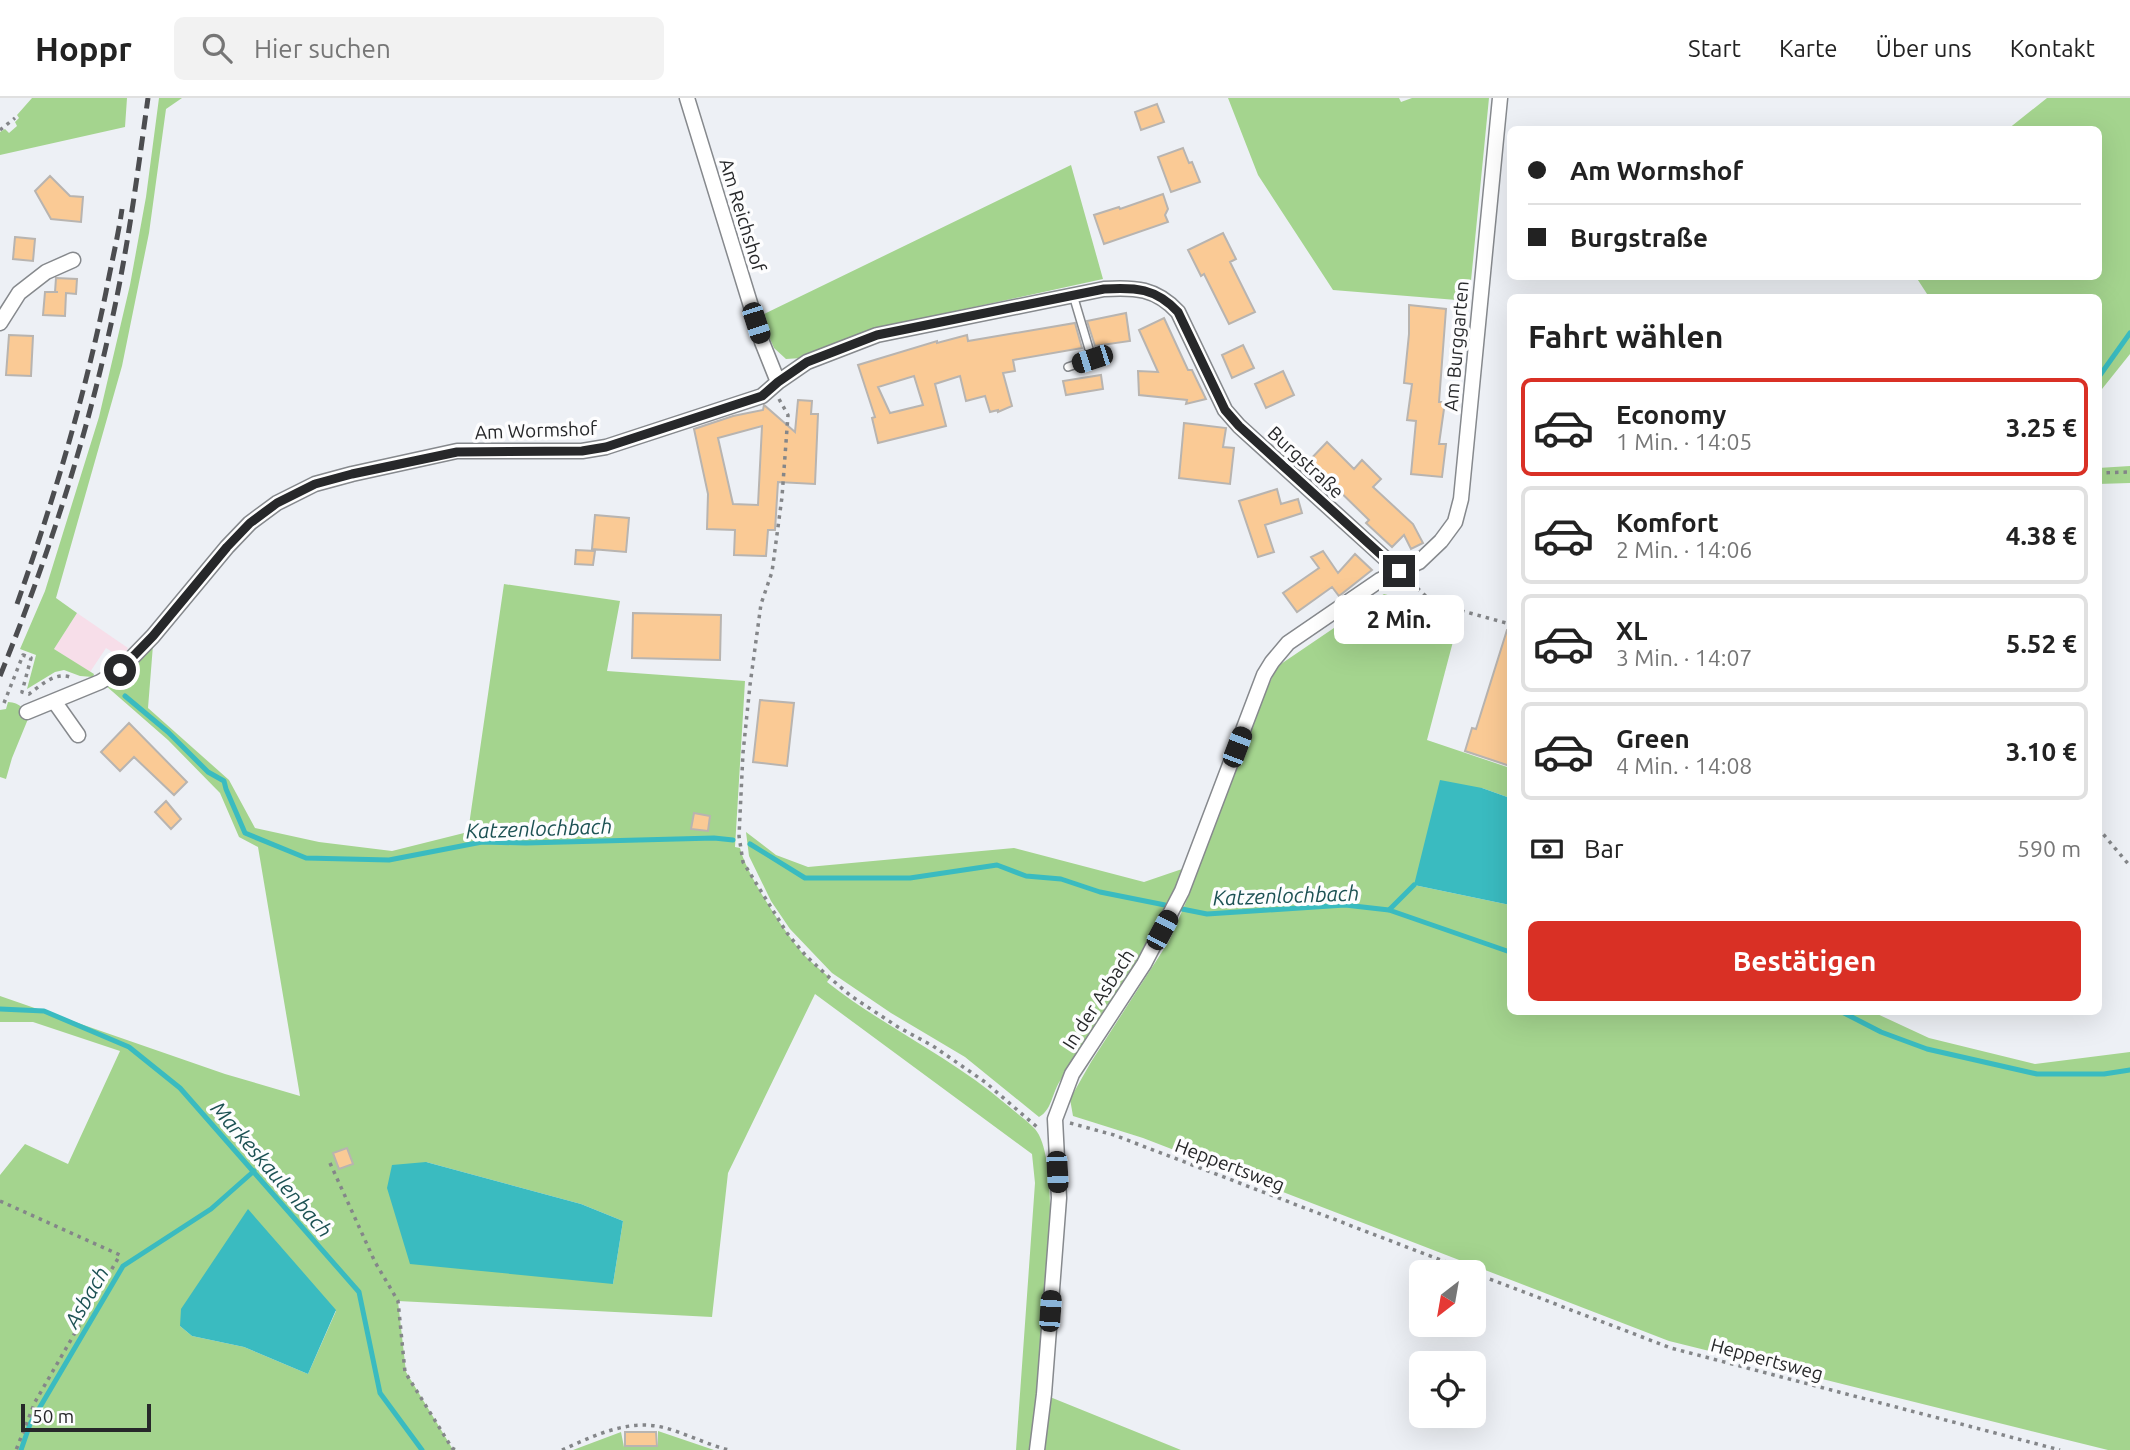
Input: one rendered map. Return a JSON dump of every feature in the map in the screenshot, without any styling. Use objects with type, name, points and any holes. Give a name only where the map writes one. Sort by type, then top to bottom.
[{"type":"street","name":"Am Reichshof","points":[[687,98],[759,332],[778,382]]},
{"type":"street","name":"Am Burggarten","points":[[1399,571],[1419,562],[1441,541],[1455,522],[1461,499],[1500,98]]},
{"type":"street","points":[[0,323],[19,293],[46,272],[73,260]]},
{"type":"street","name":"Am Wormshof","points":[[27,712],[100,682],[120,670],[153,636],[250,523],[277,503],[315,484],[457,452],[582,451],[606,447],[762,396],[807,362],[877,335],[1120,288]]},
{"type":"street","name":"Burgstraße","points":[[1120,288],[1156,294],[1169,302],[1178,312],[1225,410],[1239,426],[1399,571]]},
{"type":"street","name":"In der Asbach","points":[[1037,1450],[1044,1394],[1059,1198],[1055,1119],[1072,1074],[1144,964],[1171,914],[1264,675],[1272,662],[1288,643],[1380,580],[1399,571]]},
{"type":"street","points":[[54,701],[78,734]]},
{"type":"lane","points":[[1068,367],[1092,359],[1073,295]]},
{"type":"path","points":[[0,130],[15,118]]},
{"type":"path","name":"Heppertsweg","points":[[778,382],[779,399],[788,415],[782,497],[772,572],[761,604],[750,685],[739,836],[743,862],[788,933],[806,956],[851,996],[933,1046],[985,1082],[1037,1127],[1055,1119],[1114,1135],[1439,1260]]},
{"type":"path","points":[[2102,473],[2130,472]]},
{"type":"path","points":[[1399,571],[1433,603],[1507,623]]},
{"type":"path","points":[[4,703],[23,656],[31,658],[22,692],[29,694],[56,676],[65,674],[72,678]]},
{"type":"path","points":[[2102,833],[2130,866]]},
{"type":"path","points":[[330,1163],[375,1262],[398,1301],[405,1372],[452,1448],[456,1450]]},
{"type":"path","points":[[0,1201],[120,1255],[35,1402],[16,1450]]},
{"type":"path","name":"Heppertsweg","points":[[1486,1278],[1671,1348],[2060,1450]]},
{"type":"path","points":[[562,1450],[599,1434],[628,1426],[656,1426],[729,1450]]},
{"type":"shaded area","points":[[77,613],[128,648],[122,658],[106,648],[90,672],[54,649]]},
{"type":"green space","points":[[32,98],[127,98],[125,127],[0,155],[0,132],[5,129],[9,133],[17,126],[17,115]]},
{"type":"green space","points":[[159,98],[182,98],[166,109],[149,233],[122,366],[56,598],[77,613],[54,649],[94,674],[93,677],[64,670],[55,672],[27,689],[36,655],[20,649],[45,591],[99,417],[130,285],[146,197]]},
{"type":"green space","points":[[1228,98],[1399,98],[1401,102],[1412,98],[1489,98],[1469,301],[1333,290],[1258,175]]},
{"type":"green space","points":[[2047,98],[2130,98],[2130,354],[2102,389],[2102,294],[1927,294],[1918,280],[2102,280],[2102,126],[2012,126]]},
{"type":"green space","points":[[1071,165],[1103,279],[882,327],[802,358],[786,359],[774,348],[760,316]]},
{"type":"green space","points":[[2130,466],[2130,483],[2102,484],[2102,468]]},
{"type":"green space","points":[[504,584],[620,601],[607,671],[745,681],[735,847],[740,848],[750,873],[768,904],[805,956],[830,978],[827,982],[986,1088],[1035,1129],[1045,1151],[1049,1187],[1048,1282],[1032,1450],[1016,1450],[1035,1183],[1032,1154],[815,994],[728,1173],[712,1317],[398,1301],[406,1372],[452,1448],[456,1450],[0,1450],[0,1175],[25,1144],[68,1164],[120,1051],[33,1022],[0,1022],[0,996],[225,1074],[300,1096],[258,847],[239,837],[220,793],[168,740],[105,685],[153,645],[148,708],[229,780],[255,828],[319,842],[392,851],[468,832]],"holes":[[[426,1162],[581,1204],[623,1221],[613,1284]],[[336,1311],[308,1374],[244,1347],[192,1336],[180,1326]]]},
{"type":"green space","points":[[1384,594],[1460,615],[1427,740],[1507,767],[1507,797],[1482,788],[1414,885],[1507,904],[1507,1015],[1879,1015],[1929,1038],[2035,1064],[2130,1052],[2130,1450],[2108,1450],[1669,1341],[1486,1270],[1486,1260],[1459,1260],[1143,1138],[1073,1116],[1070,1099],[1169,941],[1189,895],[1255,712],[1278,666]]},
{"type":"green space","points":[[8,702],[21,707],[28,719],[6,779],[0,777],[0,710],[6,709]]},
{"type":"green space","points":[[746,832],[776,855],[808,867],[1014,848],[1144,882],[1185,868],[1146,951],[1060,1081],[1047,1110],[1039,1117],[965,1057],[891,1013],[832,973],[790,929],[771,901],[749,856]]},
{"type":"green space","points":[[1050,1397],[1181,1450],[1043,1450]]},
{"type":"green space","points":[[658,1431],[714,1450],[573,1450],[621,1432],[624,1447],[658,1447]]},
{"type":"water","points":[[1440,780],[1482,788],[1507,797],[1507,904],[1414,885]]},
{"type":"water","points":[[426,1162],[581,1204],[623,1221],[613,1284],[410,1264],[387,1188],[392,1165]]},
{"type":"water","points":[[248,1209],[336,1310],[308,1374],[244,1347],[192,1336],[180,1326],[181,1309]]},
{"type":"building","points":[[1157,104],[1164,122],[1141,130],[1135,112]]},
{"type":"building","points":[[1183,148],[1200,182],[1171,192],[1158,157]]},
{"type":"building","points":[[50,176],[70,196],[83,197],[81,222],[51,219],[35,191]]},
{"type":"building","points":[[1163,194],[1168,209],[1165,215],[1168,222],[1104,244],[1094,215]]},
{"type":"building","points":[[1223,233],[1236,259],[1230,262],[1255,312],[1229,324],[1204,274],[1201,276],[1188,250]]},
{"type":"building","points":[[15,237],[35,239],[33,261],[13,259]]},
{"type":"building","points":[[56,278],[77,279],[76,294],[66,293],[65,316],[43,315],[45,292],[55,292]]},
{"type":"building","points":[[1409,305],[1446,309],[1439,402],[1445,402],[1439,444],[1446,444],[1442,477],[1411,474],[1416,421],[1407,420],[1412,384],[1404,383]]},
{"type":"building","points":[[1126,313],[1130,341],[1095,346],[1087,321]]},
{"type":"building","points":[[1164,318],[1188,370],[1192,370],[1206,399],[1186,404],[1187,400],[1139,395],[1138,371],[1158,372],[1139,330]]},
{"type":"building","points":[[1075,323],[1082,348],[1013,360],[1015,371],[1003,373],[1012,406],[998,412],[990,412],[985,396],[966,401],[960,376],[935,384],[946,426],[878,443],[872,418],[875,417],[858,365],[937,341],[967,335],[968,341]],"holes":[[[914,376],[923,405],[890,413],[878,387]]]},
{"type":"building","points":[[9,335],[33,336],[31,376],[6,375]]},
{"type":"building","points":[[1243,345],[1254,368],[1232,378],[1222,355]]},
{"type":"building","points":[[1283,371],[1294,395],[1266,408],[1255,384]]},
{"type":"building","points":[[1101,375],[1103,389],[1066,395],[1063,381]]},
{"type":"building","points":[[798,400],[812,401],[811,414],[818,414],[815,484],[778,482],[775,530],[768,530],[766,556],[734,555],[735,530],[707,529],[708,494],[694,429],[733,416],[763,410],[764,405],[795,432]],"holes":[[[762,426],[758,505],[733,504],[718,438]]]},
{"type":"building","points":[[1184,423],[1226,428],[1223,447],[1234,448],[1230,484],[1179,478]]},
{"type":"building","points":[[1327,442],[1354,469],[1362,460],[1381,479],[1373,487],[1413,524],[1423,543],[1411,549],[1404,535],[1392,547],[1366,523],[1369,520],[1326,478],[1323,481],[1306,464]]},
{"type":"building","points":[[1277,489],[1281,504],[1298,499],[1302,513],[1265,525],[1274,552],[1258,557],[1239,501]]},
{"type":"building","points":[[595,515],[629,518],[626,552],[592,549]]},
{"type":"building","points":[[576,550],[595,551],[593,565],[575,564]]},
{"type":"building","points":[[1323,551],[1338,573],[1355,554],[1372,570],[1339,596],[1332,587],[1297,612],[1283,593],[1319,568],[1311,557]]},
{"type":"building","points":[[633,613],[721,615],[720,660],[632,658]]},
{"type":"building","points":[[1507,630],[1507,765],[1465,751],[1472,728],[1476,729]]},
{"type":"building","points":[[760,700],[794,703],[787,766],[753,762]]},
{"type":"building","points":[[129,723],[187,782],[174,795],[134,757],[120,771],[101,752]]},
{"type":"building","points":[[166,801],[181,819],[171,829],[155,812]]},
{"type":"building","points":[[694,813],[710,816],[708,831],[691,829]]},
{"type":"building","points":[[347,1148],[353,1164],[339,1169],[333,1153]]},
{"type":"building","points":[[625,1432],[656,1432],[657,1446],[625,1446]]},
{"type":"waterway","points":[[2102,372],[2130,333]]},
{"type":"waterway","name":"Katzenlochbach","points":[[125,696],[168,732],[208,772],[224,781],[245,833],[306,858],[389,860],[482,842],[714,838],[733,840]]},
{"type":"waterway","name":"Katzenlochbach","points":[[750,844],[805,878],[910,878],[997,865],[1026,876],[1061,879],[1100,892],[1165,905]]},
{"type":"waterway","points":[[1389,910],[1414,885]]},
{"type":"waterway","name":"Katzenlochbach","points":[[1182,909],[1207,914],[1345,905],[1389,910],[1507,951]]},
{"type":"waterway","name":"Markeskaulenbach","points":[[0,1009],[44,1011],[129,1047],[180,1088],[359,1292],[380,1393],[422,1450]]},
{"type":"waterway","name":"Katzenlochbach","points":[[1848,1015],[1881,1032],[1927,1049],[2037,1074],[2104,1074],[2130,1070]]},
{"type":"waterway","name":"Asbach","points":[[21,1450],[30,1424],[123,1266],[211,1209],[254,1171]]},
{"type":"railway","points":[[0,676],[62,507],[99,377],[126,246],[148,98]]},
{"type":"railway","points":[[17,604],[78,411],[122,209]]},
{"type":"route","points":[[120,670],[153,636],[250,523],[277,503],[315,484],[457,452],[582,451],[606,447],[762,396],[807,362],[877,335],[1104,289],[1135,289],[1156,294],[1169,302],[1178,312],[1225,410],[1239,426],[1399,571]]}]
